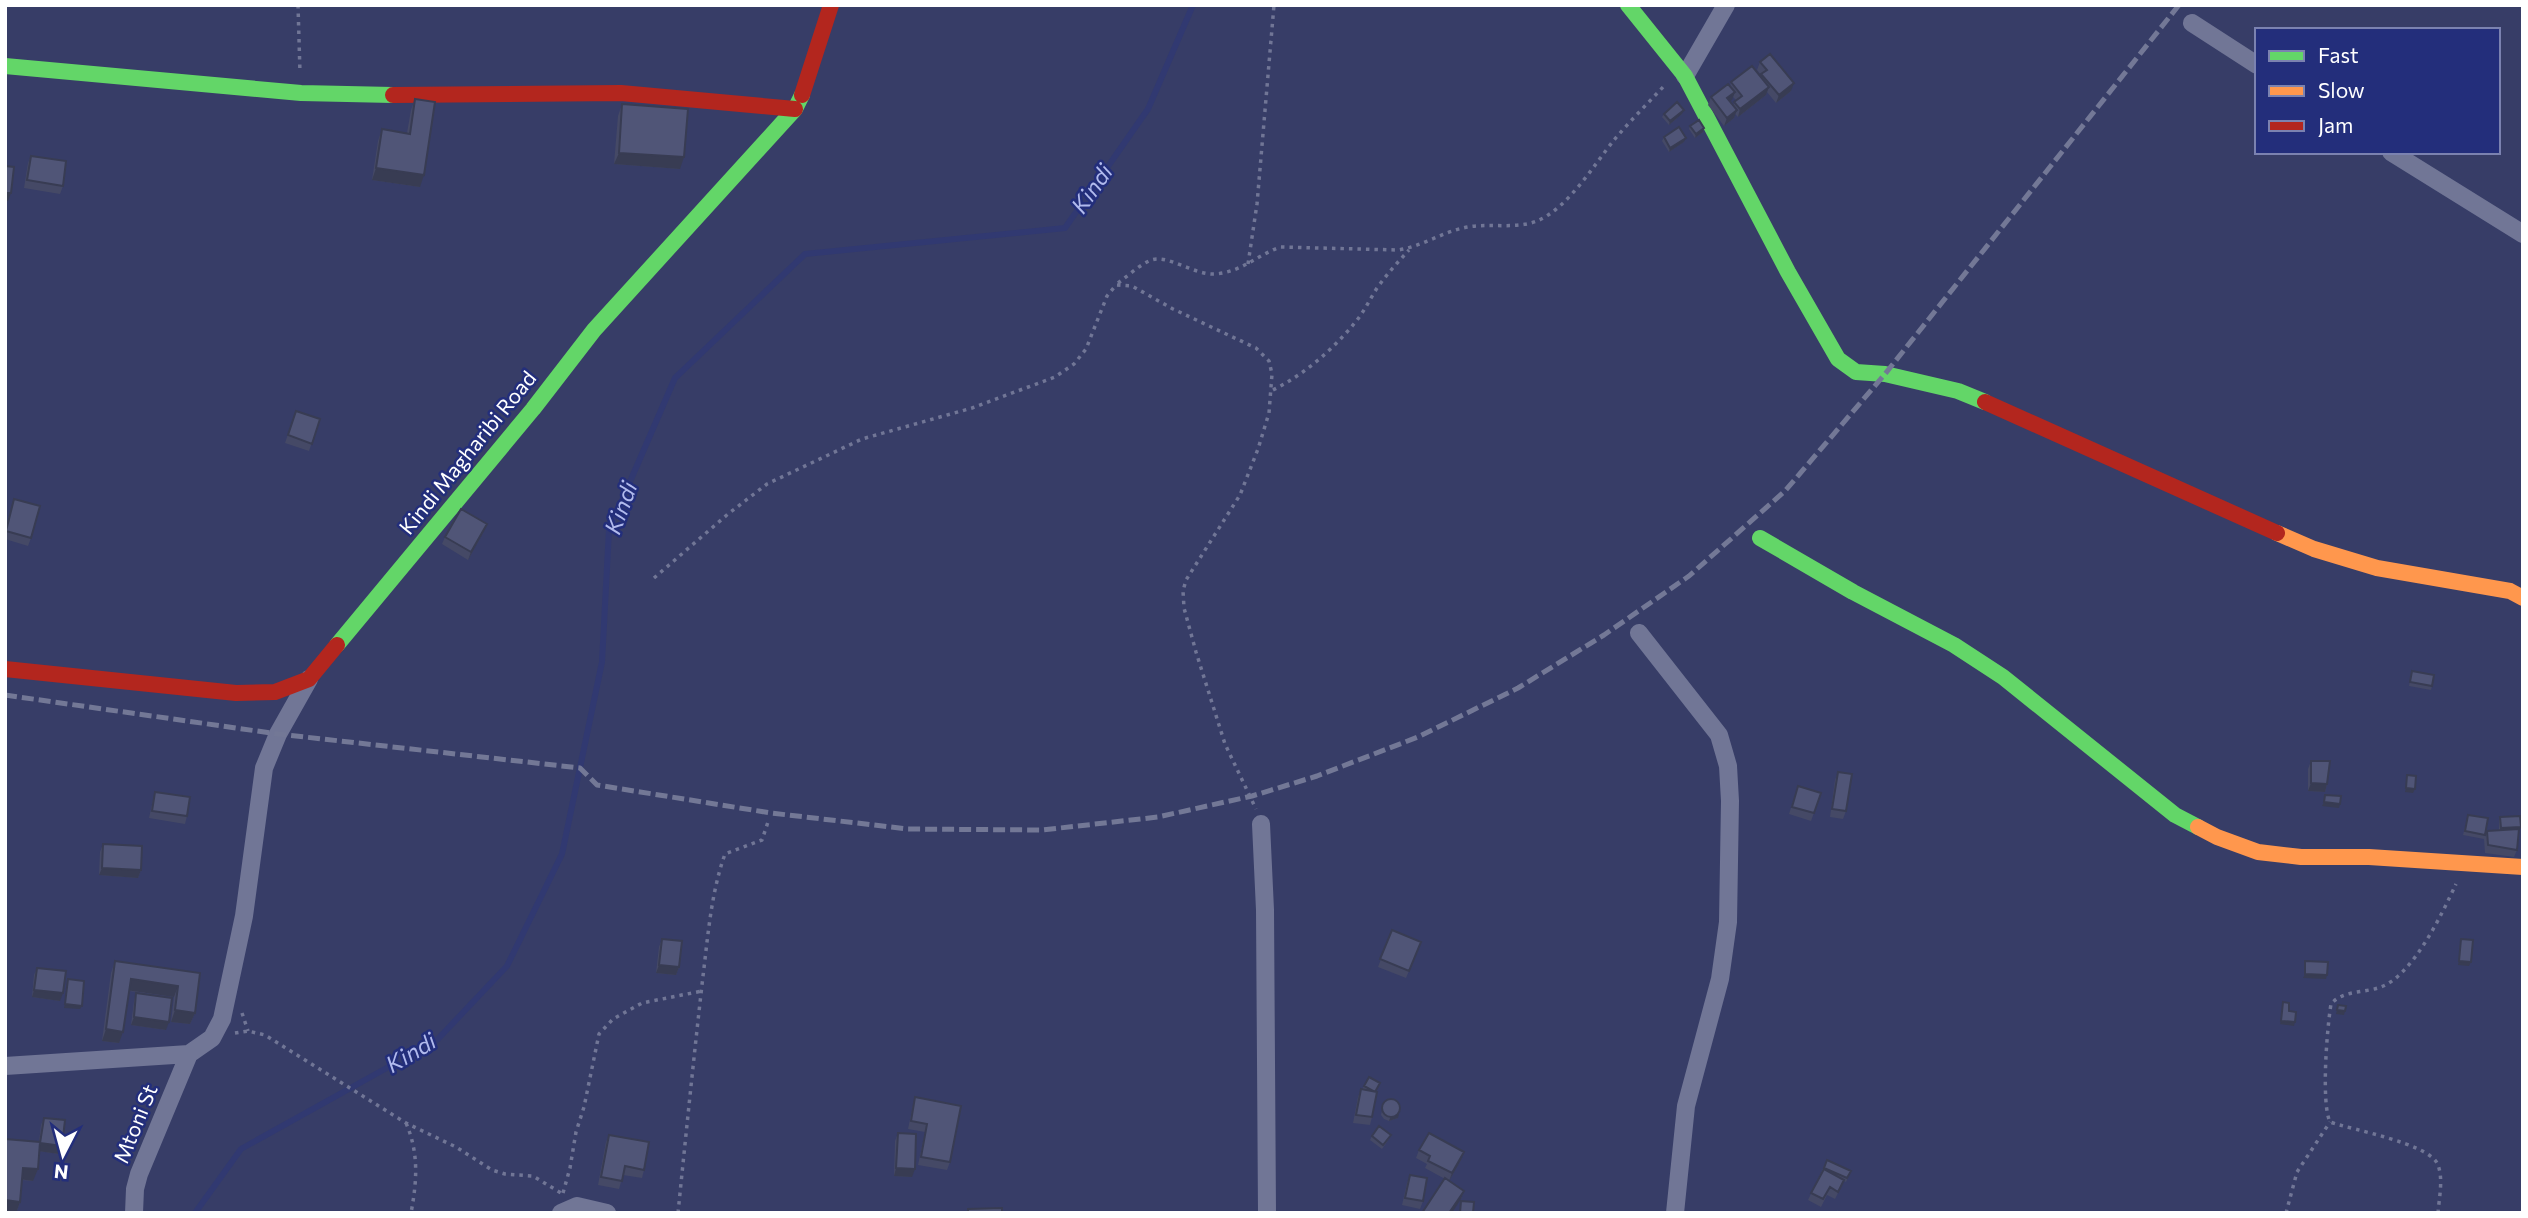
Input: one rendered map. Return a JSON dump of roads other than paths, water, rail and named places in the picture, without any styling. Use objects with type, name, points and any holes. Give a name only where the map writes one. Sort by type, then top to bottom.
[{"type":"street","name":"Kindi Magharibi Road","points":[[5,669],[236,693],[275,692],[309,679],[533,409],[594,330],[794,109],[806,88],[831,5]]},
{"type":"street","points":[[1628,5],[1683,72],[1788,272],[1838,359],[1847,367],[1856,372],[1885,374],[1958,391],[2314,549],[2377,568],[2483,586],[2523,598]]},
{"type":"street","points":[[1683,72],[1726,5]]},
{"type":"street","points":[[2192,23],[2255,64]]},
{"type":"street","points":[[5,66],[301,93],[449,96],[621,93],[794,109]]},
{"type":"street","points":[[2394,154],[2523,234]]},
{"type":"street","points":[[1760,538],[1853,592],[1954,645],[1993,670],[2048,711],[2175,815],[2217,837],[2258,852],[2301,857],[2369,857],[2523,867]]},
{"type":"street","points":[[1639,633],[1719,735],[1725,749],[1729,789],[1728,922],[1720,979],[1686,1106],[1675,1213]]},
{"type":"street","points":[[5,1066],[190,1054],[212,1038],[232,982],[244,916],[264,768],[278,734],[309,679]]},
{"type":"street","points":[[1261,824],[1265,911],[1267,1213]]},
{"type":"street","name":"Mtoni St","points":[[134,1213],[139,1174],[190,1054]]},
{"type":"street","points":[[562,1208],[577,1206],[607,1213]]},
{"type":"waterway","name":"Kindi","points":[[195,1213],[241,1149],[437,1040],[507,966],[562,854],[602,662],[609,530],[675,378],[805,254],[1065,228],[1148,109],[1193,5]]},
{"type":"railway","points":[[5,695],[278,734],[580,768],[597,785],[771,813],[908,829],[1042,830],[1158,817],[1252,796],[1317,776],[1418,737],[1518,688],[1604,635],[1689,576],[1785,491],[1885,374],[2179,5]]}]
